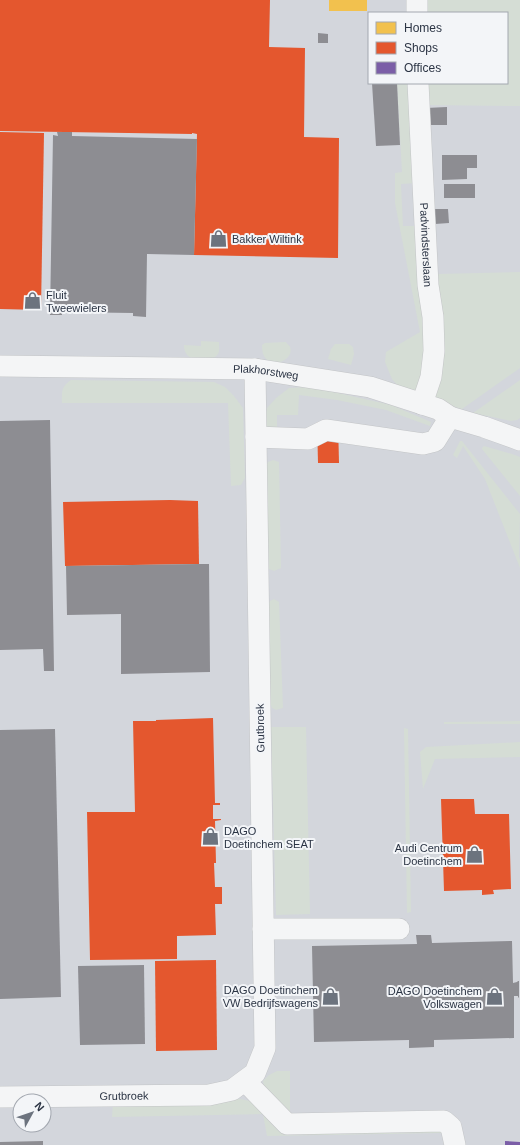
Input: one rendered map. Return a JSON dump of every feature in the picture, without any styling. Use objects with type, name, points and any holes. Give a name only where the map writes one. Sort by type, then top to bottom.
[{"type":"street","points":[[417,0],[417,12]]},
{"type":"street","name":"Padvindsterslaan","points":[[418,84],[428,285],[433,317],[434,351],[431,377],[422,404]]},
{"type":"street","name":"Plakhorstweg","points":[[0,366],[255,369],[370,387],[438,409],[450,417],[520,440]]},
{"type":"street","name":"Grutbroek","points":[[0,1097],[209,1095],[232,1090],[255,1073],[265,1048],[255,369]]},
{"type":"street","points":[[256,437],[308,439],[326,430],[423,444],[435,441],[450,417]]},
{"type":"street","points":[[263,929],[399,928]]},
{"type":"street","points":[[245,1081],[287,1124],[444,1121],[451,1127],[455,1145]]},
{"type":"shaded area","points":[[0,0],[520,0],[520,1145],[0,1145]]},
{"type":"shaded area","points":[[426,0],[520,0],[520,106],[424,105],[422,84],[508,84],[508,12],[424,12]]},
{"type":"shaded area","points":[[397,84],[412,84],[417,183],[401,184],[403,226],[421,226],[428,364],[416,391],[399,387],[392,379],[385,362],[386,352],[420,332],[395,203],[395,173],[402,172]]},
{"type":"shaded area","points":[[520,272],[520,368],[462,409],[439,402],[436,398],[437,274]]},
{"type":"shaded area","points":[[201,341],[219,342],[218,354],[214,358],[203,361],[192,359],[188,356],[184,345],[201,346]]},
{"type":"shaded area","points":[[286,342],[290,347],[290,352],[284,361],[272,362],[267,360],[263,354],[262,345],[265,343]]},
{"type":"shaded area","points":[[335,344],[349,344],[353,347],[354,354],[351,365],[328,359],[331,349]]},
{"type":"shaded area","points":[[71,380],[214,382],[225,387],[243,408],[245,478],[241,485],[231,486],[228,403],[62,403],[63,390],[65,385]]},
{"type":"shaded area","points":[[520,380],[520,418],[511,421],[473,413]]},
{"type":"shaded area","points":[[306,387],[391,405],[431,422],[430,426],[386,410],[337,400],[299,395],[298,415],[277,415],[277,429],[271,430],[265,426],[264,420],[267,408],[276,398],[289,388]]},
{"type":"shaded area","points":[[460,441],[462,441],[520,514],[520,568],[485,479],[463,446],[457,458],[453,455]]},
{"type":"shaded area","points":[[484,446],[520,457],[520,496],[482,449]]},
{"type":"shaded area","points":[[273,460],[279,462],[281,568],[274,571],[269,569],[266,564],[265,468],[268,462]]},
{"type":"shaded area","points":[[274,599],[279,602],[283,708],[276,710],[272,708],[270,702],[267,606],[270,601]]},
{"type":"shaded area","points":[[520,721],[520,724],[444,724],[444,722]]},
{"type":"shaded area","points":[[271,727],[306,727],[310,914],[276,915]]},
{"type":"shaded area","points":[[404,728],[408,729],[411,912],[407,913]]},
{"type":"shaded area","points":[[520,742],[520,757],[435,759],[423,789],[420,752],[426,747]]},
{"type":"shaded area","points":[[277,1071],[290,1071],[290,1114],[264,1086],[263,1081],[269,1075]]},
{"type":"shaded area","points":[[240,1099],[250,1101],[258,1105],[283,1133],[439,1130],[442,1133],[267,1136],[263,1114],[112,1117],[113,1103]]},
{"type":"building: Homes","points":[[329,0],[367,0],[367,11],[329,11]]},
{"type":"building: Shops","points":[[0,0],[270,0],[269,47],[305,48],[304,137],[339,138],[338,258],[194,255],[197,134],[0,131]]},
{"type":"building: Shops","points":[[0,132],[44,133],[41,310],[0,309]]},
{"type":"building: Shops","points":[[317,422],[338,422],[339,463],[318,463]]},
{"type":"building: Shops","points":[[170,500],[198,501],[199,564],[65,566],[63,502]]},
{"type":"building: Shops","points":[[213,718],[215,803],[220,803],[220,805],[213,805],[213,819],[221,819],[215,821],[215,887],[222,887],[222,904],[215,904],[216,935],[177,936],[177,959],[90,960],[87,812],[135,812],[133,721]]},
{"type":"building: Shops","points":[[441,799],[474,799],[475,814],[509,814],[511,889],[493,890],[494,894],[482,895],[482,890],[444,891]]},
{"type":"building: Shops","points":[[216,960],[217,1050],[156,1051],[155,961]]},
{"type":"building: Offices","points":[[505,1141],[520,1142],[520,1145],[505,1145]]},
{"type":"building: Industry","points":[[318,33],[328,34],[328,43],[318,43]]},
{"type":"building: Industry","points":[[372,84],[397,84],[400,145],[376,146]]},
{"type":"building: Industry","points":[[447,107],[447,125],[427,125],[426,108]]},
{"type":"building: Industry","points":[[57,132],[72,132],[72,136],[197,139],[194,255],[147,254],[146,317],[133,316],[133,313],[62,312],[62,315],[50,315],[53,135],[58,136]]},
{"type":"building: Industry","points":[[442,155],[477,155],[477,168],[467,168],[467,179],[442,180]]},
{"type":"building: Industry","points":[[444,184],[475,184],[475,198],[444,198]]},
{"type":"building: Industry","points":[[434,209],[448,209],[449,223],[435,224]]},
{"type":"building: Industry","points":[[50,420],[54,671],[44,671],[43,649],[0,650],[0,421]]},
{"type":"building: Industry","points":[[209,564],[210,672],[121,674],[121,614],[67,615],[66,566]]},
{"type":"building: Industry","points":[[55,729],[61,997],[0,999],[0,730]]},
{"type":"building: Industry","points":[[416,935],[431,935],[432,943],[512,941],[513,983],[519,981],[519,997],[514,996],[514,1038],[434,1040],[434,1047],[409,1048],[409,1040],[314,1042],[312,946],[417,944]]},
{"type":"building: Industry","points":[[144,965],[145,1044],[80,1045],[78,966]]},
{"type":"building: Industry","points":[[43,1141],[43,1145],[0,1145],[0,1142]]},
{"type":"place","name":"Bakker Wiltink","points":[[219,239]]},
{"type":"place","name":"Fluit Tweewielers","points":[[33,301]]},
{"type":"place","name":"DAGO Doetinchem SEAT","points":[[211,837]]},
{"type":"place","name":"Audi Centrum Doetinchem","points":[[475,854]]},
{"type":"place","name":"DAGO Doetinchem VW Bedrijfswagens","points":[[331,996]]},
{"type":"place","name":"DAGO Doetinchem Volkswagen","points":[[495,997]]}]
